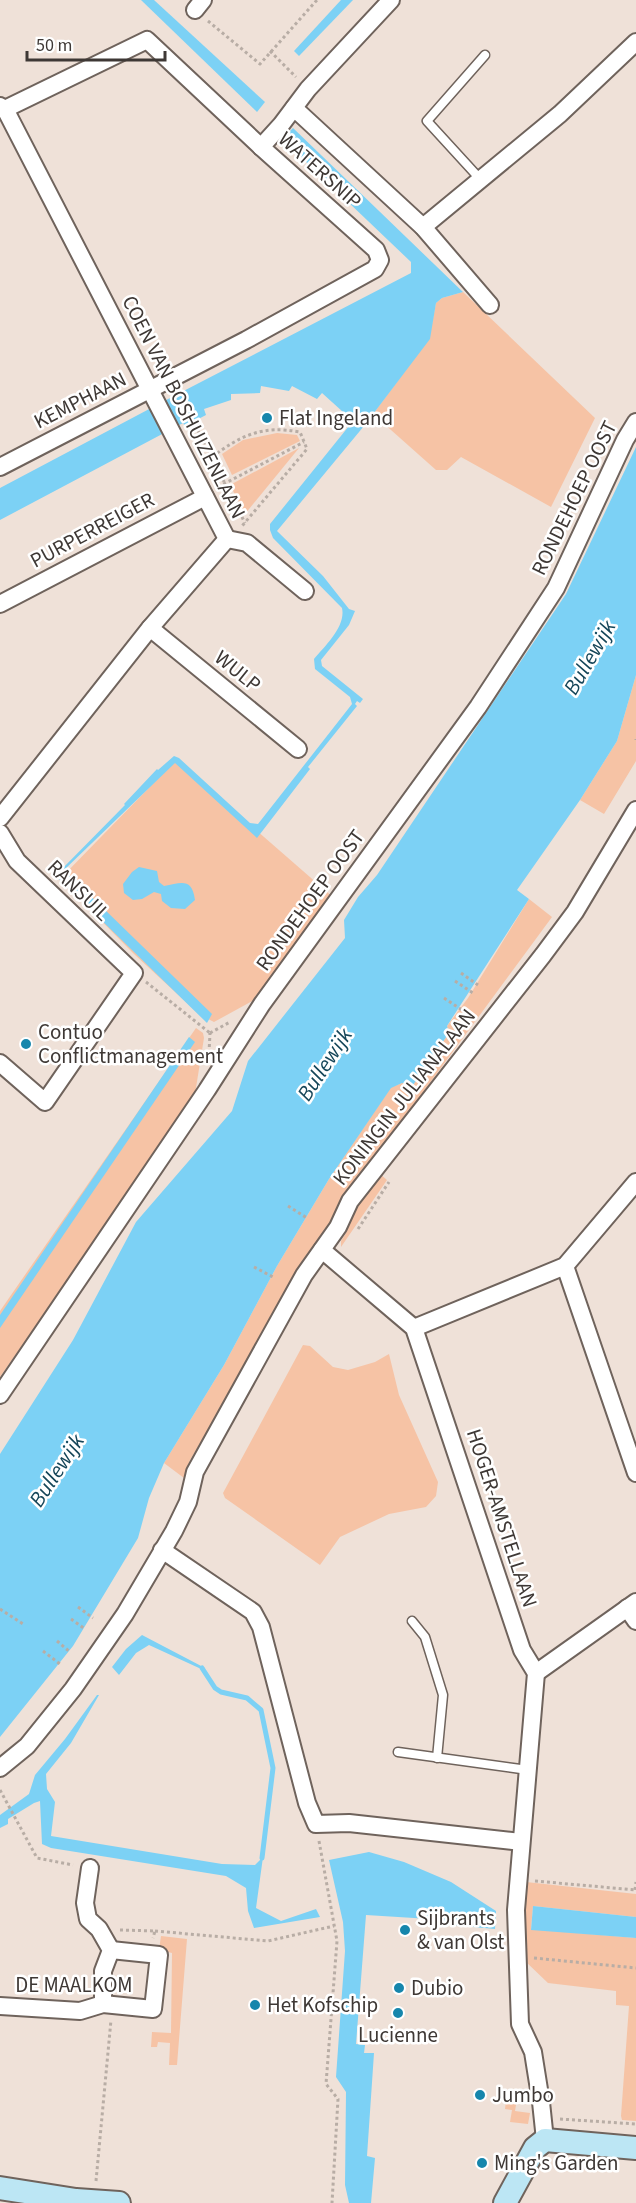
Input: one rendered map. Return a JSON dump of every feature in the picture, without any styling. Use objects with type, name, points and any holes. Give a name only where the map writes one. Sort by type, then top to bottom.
[{"type":"street","points":[[261,147],[308,89],[391,0]]},
{"type":"street","name":"WATERSNIP","points":[[3,108],[147,40],[261,147],[376,250],[380,260],[375,269],[153,397]]},
{"type":"street","points":[[423,226],[560,114],[636,42]]},
{"type":"street","name":"COEN VAN BOSHUIZENLAAN","points":[[0,818],[150,628],[227,539],[3,108]]},
{"type":"street","points":[[294,108],[423,226],[490,305]]},
{"type":"street","name":"KEMPHAAN","points":[[2,462],[153,397]]},
{"type":"street","name":"RONDEHOEP OOST","points":[[0,1395],[207,1090],[262,1004],[478,707],[556,588],[625,440],[636,422]]},
{"type":"street","name":"PURPERREIGER","points":[[0,604],[205,495]]},
{"type":"street","points":[[227,539],[247,543],[305,591]]},
{"type":"street","name":"WULP","points":[[150,628],[298,749]]},
{"type":"street","name":"KONINGIN JULIANALAAN","points":[[0,1768],[27,1746],[73,1689],[125,1614],[174,1531],[188,1502],[195,1472],[304,1275],[338,1227],[350,1201],[568,921],[636,810]]},
{"type":"street","name":"RANSUIL","points":[[0,833],[16,861],[134,973]]},
{"type":"street","points":[[0,1063],[45,1102],[134,973]]},
{"type":"street","points":[[322,1250],[414,1328],[565,1266],[636,1182]]},
{"type":"street","points":[[565,1266],[636,1473]]},
{"type":"street","name":"HOGER-AMSTELLAAN","points":[[414,1328],[522,1650],[536,1673]]},
{"type":"street","points":[[162,1550],[253,1612],[261,1627],[307,1803],[316,1824],[349,1823],[521,1842]]},
{"type":"street","points":[[545,2140],[533,2052],[520,2024],[516,1910],[536,1673],[633,1610]]},
{"type":"street","points":[[90,1868],[85,1903],[88,1918],[99,1929],[111,1950],[103,1971],[107,2004]]},
{"type":"street","name":"DE MAALKOM","points":[[0,2006],[80,2011],[107,2004],[153,2009],[159,1955],[111,1950]]},
{"type":"street","points":[[506,2203],[535,2148],[545,2140],[636,2148]]},
{"type":"street","points":[[0,2188],[82,2201],[119,2203]]},
{"type":"lane","points":[[481,180],[427,121],[485,55]]},
{"type":"lane","points":[[412,1621],[425,1637],[443,1695],[437,1758]]},
{"type":"lane","points":[[398,1752],[528,1770]]},
{"type":"path","points":[[199,5],[260,64],[316,0]]},
{"type":"path","points":[[270,51],[308,89]]},
{"type":"path","points":[[172,435],[196,427],[245,523]]},
{"type":"path","points":[[212,457],[243,437],[270,429],[300,432],[307,449],[245,523],[227,539]]},
{"type":"path","points":[[205,495],[304,442]]},
{"type":"path","points":[[134,973],[210,1033]]},
{"type":"path","points":[[461,973],[478,985]]},
{"type":"path","points":[[455,981],[472,993]]},
{"type":"path","points":[[444,998],[462,1010]]},
{"type":"path","points":[[288,1206],[308,1218]]},
{"type":"path","points":[[254,1268],[273,1277]]},
{"type":"path","points":[[78,1607],[93,1618]]},
{"type":"path","points":[[0,1615],[1,1610],[23,1624]]},
{"type":"path","points":[[71,1619],[85,1629]]},
{"type":"path","points":[[57,1641],[70,1652]]},
{"type":"path","points":[[43,1651],[60,1664]]},
{"type":"path","points":[[0,1790],[37,1858],[90,1868]]},
{"type":"path","points":[[316,1824],[337,1941],[326,2084],[338,2100],[332,2203]]},
{"type":"path","points":[[519,1879],[635,1890],[636,1882]]},
{"type":"path","points":[[155,1931],[268,1941],[334,1926]]},
{"type":"path","points":[[517,1956],[636,1968]]},
{"type":"path","points":[[82,2201],[107,2004]]},
{"type":"shaded area","points":[[463,292],[595,418],[551,507],[461,457],[447,470],[436,470],[373,414],[429,339],[436,303],[442,298]]},
{"type":"shaded area","points":[[277,433],[297,435],[300,441],[232,475],[222,454],[243,440]]},
{"type":"shaded area","points":[[299,448],[245,514],[230,485]]},
{"type":"shaded area","points":[[636,675],[636,761],[604,814],[580,800],[617,741]]},
{"type":"shaded area","points":[[176,760],[334,898],[269,992],[214,1022],[200,1015],[134,954],[60,879]]},
{"type":"shaded area","points":[[529,899],[552,917],[368,1167],[190,1460],[184,1478],[164,1463],[224,1365],[277,1266],[329,1179],[391,1087],[402,1083],[413,1085],[449,1033],[447,1026],[468,998]]},
{"type":"shaded area","points":[[196,1028],[203,1033],[204,1038],[194,1100],[0,1377],[0,1311]]},
{"type":"shaded area","points":[[380,1174],[387,1180],[341,1247],[341,1241],[355,1206]]},
{"type":"shaded area","points":[[303,1345],[310,1346],[333,1367],[348,1370],[375,1362],[389,1354],[399,1395],[438,1482],[436,1496],[426,1507],[389,1514],[340,1537],[320,1565],[225,1498],[223,1493]]},
{"type":"shaded area","points":[[526,1882],[636,1894],[636,1917],[533,1906],[531,1929],[636,1938],[636,2121],[622,2120],[621,2116],[629,2006],[616,2005],[616,1991],[548,1983],[524,1960]]},
{"type":"shaded area","points":[[161,1936],[187,1939],[177,2065],[169,2065],[170,2043],[158,2042],[157,2047],[151,2047],[152,2032],[171,2033],[172,1953],[159,1950]]},
{"type":"shaded area","points":[[507,2091],[518,2093],[515,2111],[530,2113],[528,2124],[510,2122],[512,2110],[505,2109]]},
{"type":"water","points":[[141,0],[154,0],[265,102],[257,112]]},
{"type":"water","points":[[341,0],[353,0],[299,56],[294,51]]},
{"type":"water","points":[[293,128],[463,292],[442,298],[436,303],[430,339],[364,426],[277,531],[323,576],[349,609],[355,611],[349,625],[321,660],[322,666],[363,699],[360,703],[357,701],[355,704],[357,706],[308,767],[310,769],[257,838],[175,763],[64,870],[212,1014],[207,1023],[58,878],[58,873],[157,769],[174,756],[179,758],[250,823],[258,824],[352,704],[350,697],[315,669],[314,659],[338,628],[342,608],[273,538],[270,524],[353,421],[322,393],[317,399],[292,386],[289,391],[261,386],[260,393],[231,394],[231,400],[204,409],[206,415],[185,426],[183,423],[0,520],[0,488],[411,273],[411,262],[282,139]]},
{"type":"water","name":"Bullewijk","points":[[636,447],[636,675],[617,741],[580,800],[517,890],[529,899],[447,1026],[449,1033],[413,1085],[402,1083],[391,1088],[329,1179],[277,1266],[224,1365],[164,1463],[149,1498],[138,1538],[73,1646],[0,1737],[0,1454],[73,1340],[136,1222],[232,1111],[248,1061],[345,938],[344,920],[358,897],[377,875],[566,594]]},
{"type":"water","points":[[139,867],[157,871],[159,882],[164,886],[185,883],[194,893],[195,900],[185,909],[171,908],[162,901],[161,894],[154,892],[142,899],[133,900],[124,893],[123,884]]},
{"type":"water","points":[[189,1037],[195,1042],[0,1328],[0,1315]]},
{"type":"water","points":[[142,1635],[205,1668],[199,1668],[149,1645],[136,1653],[119,1675],[112,1667],[126,1649]]},
{"type":"water","points":[[99,1695],[71,1743],[46,1774],[47,1789],[55,1802],[51,1836],[222,1864],[255,1865],[263,1857],[256,1908],[281,1921],[316,1909],[320,1917],[254,1928],[248,1911],[246,1888],[226,1876],[51,1848],[42,1844],[40,1801],[8,1819],[8,1824],[0,1828],[0,1815],[29,1794],[35,1775]]},
{"type":"water","points":[[369,1852],[404,1862],[451,1882],[496,1911],[495,1929],[430,1923],[430,1919],[366,1915],[356,2044],[365,2045],[364,2053],[374,2053],[367,2156],[375,2158],[371,2203],[349,2203],[345,2185],[346,2092],[336,2077],[345,1951],[343,1922],[329,1860]]},
{"type":"water","points":[[533,1906],[636,1917],[636,1938],[531,1930]]},
{"type":"waterway","points":[[202,1668],[215,1688],[221,1692],[247,1698],[261,1710],[273,1768],[262,1858]]},
{"type":"place","name":"Flat Ingeland","points":[[267,418]]},
{"type":"place","name":"Contuo Conflictmanagement","points":[[26,1044]]},
{"type":"place","name":"Sijbrants & van Olst","points":[[405,1930]]},
{"type":"place","name":"Dubio","points":[[399,1988]]},
{"type":"place","name":"Het Kofschip","points":[[255,2005]]},
{"type":"place","name":"Lucienne","points":[[398,2013]]},
{"type":"place","name":"Jumbo","points":[[480,2095]]},
{"type":"place","name":"Ming's Garden","points":[[482,2163]]}]
